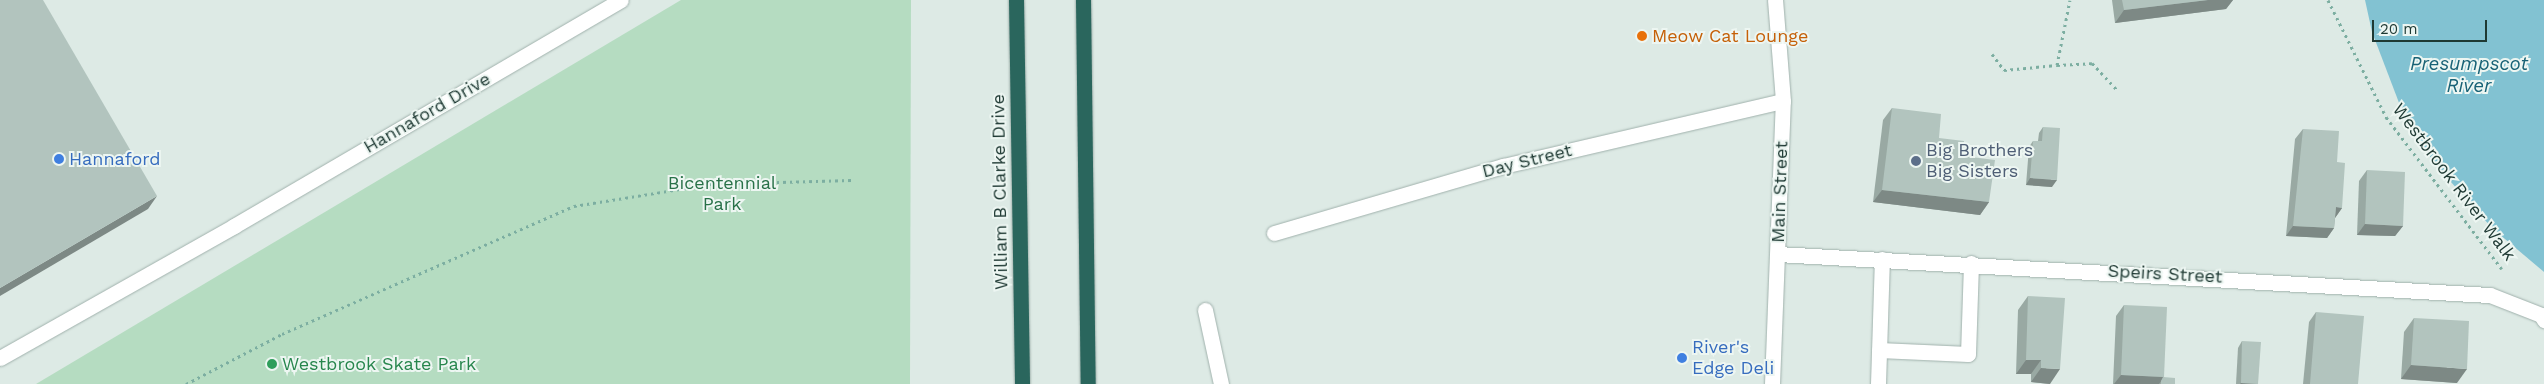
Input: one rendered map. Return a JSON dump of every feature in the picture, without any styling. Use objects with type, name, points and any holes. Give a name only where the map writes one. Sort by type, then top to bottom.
[{"type":"highway","name":"William B Clarke Drive","points":[[1016,0],[1022,384]]},
{"type":"highway","points":[[1084,0],[1088,384]]},
{"type":"street","name":"Hannaford Drive","points":[[0,358],[234,226],[621,0]]},
{"type":"street","name":"Main Street","points":[[1772,384],[1782,101],[1775,0]]},
{"type":"street","name":"Day Street","points":[[1274,234],[1503,166],[1782,101]]},
{"type":"street","name":"Speirs Street","points":[[1778,254],[1971,263],[2490,295],[2541,315],[2544,320]]},
{"type":"street","points":[[1878,384],[1882,259]]},
{"type":"street","points":[[1879,350],[1968,354],[1971,263]]},
{"type":"street","points":[[1205,310],[1221,384]]},
{"type":"path","points":[[2057,65],[2070,0]]},
{"type":"path","name":"Westbrook River Walk","points":[[2328,0],[2386,118],[2504,271]]},
{"type":"path","points":[[1992,54],[2004,70],[2092,63],[2118,91]]},
{"type":"path","points":[[186,384],[282,334],[574,206],[712,184],[852,180]]},
{"type":"green space","name":"Bicentennial Park","points":[[681,0],[911,0],[910,384],[36,384]]},
{"type":"water","name":"Presumpscot River","points":[[2365,0],[2544,0],[2544,272],[2492,228],[2434,163],[2401,108],[2372,32]]},
{"type":"building","name":"Hannaford","points":[[0,0],[43,0],[157,196],[0,288]]},
{"type":"building","points":[[2122,0],[2208,0],[2124,10]]},
{"type":"building","name":"Big Brothers Big Sisters","points":[[1892,108],[1941,114],[1939,138],[1964,141],[1963,156],[1995,160],[1989,202],[1882,190]]},
{"type":"building","points":[[2043,127],[2060,128],[2057,180],[2030,178],[2033,141],[2042,141]]},
{"type":"building","points":[[2303,129],[2339,131],[2337,162],[2345,163],[2342,208],[2336,207],[2334,228],[2293,226]]},
{"type":"building","points":[[2367,170],[2405,172],[2403,226],[2365,224]]},
{"type":"building","points":[[2028,296],[2065,298],[2060,369],[2041,368],[2041,360],[2026,360]]},
{"type":"building","points":[[2124,305],[2167,307],[2164,377],[2121,375]]},
{"type":"building","points":[[2316,312],[2364,316],[2358,384],[2310,384]]},
{"type":"building","points":[[2414,318],[2469,321],[2467,369],[2411,365]]},
{"type":"building","points":[[2242,341],[2261,342],[2258,384],[2241,383]]},
{"type":"building","points":[[2163,377],[2175,378],[2175,384],[2161,384]]},
{"type":"place","name":"Meow Cat Lounge","points":[[1642,36]]},
{"type":"place","name":"Hannaford","points":[[59,159]]},
{"type":"place","name":"Big Brothers Big Sisters","points":[[1916,161]]},
{"type":"place","name":"River's Edge Deli","points":[[1682,358]]},
{"type":"place","name":"Westbrook Skate Park","points":[[272,364]]}]
